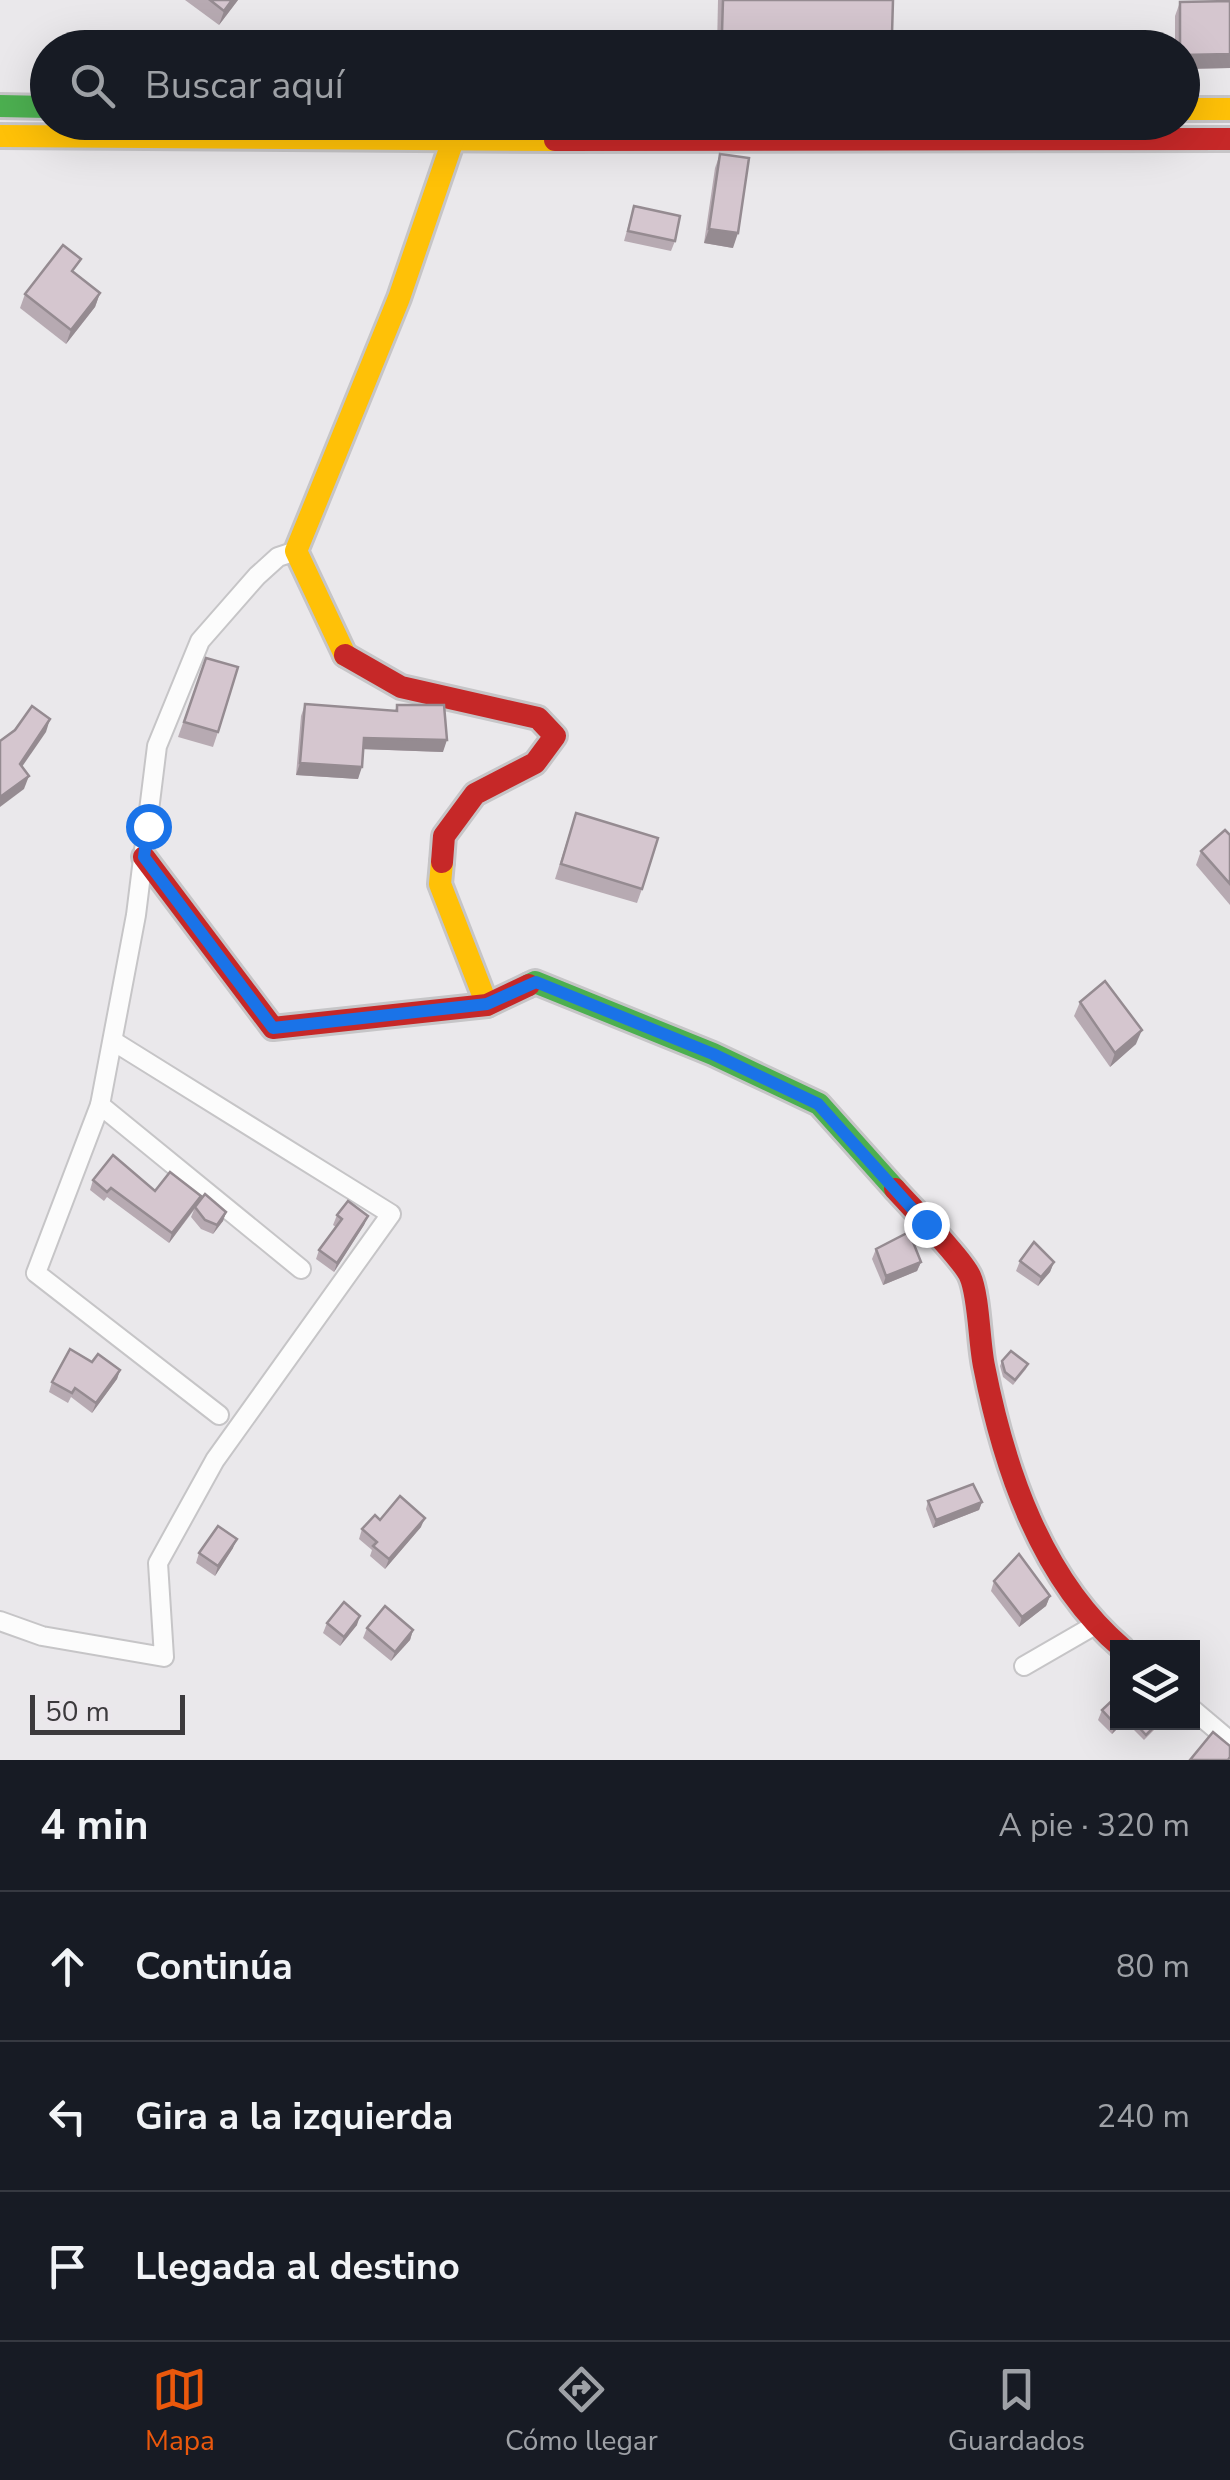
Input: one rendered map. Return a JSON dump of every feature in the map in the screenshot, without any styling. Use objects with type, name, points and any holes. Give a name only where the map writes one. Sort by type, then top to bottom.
[{"type":"main road","points":[[0,106],[30,107]]},
{"type":"main road","points":[[1200,109],[1230,109]]},
{"type":"main road","points":[[0,136],[30,136]]},
{"type":"main road","points":[[1200,139],[1230,139]]},
{"type":"main road","points":[[453,140],[399,298],[296,550],[344,654],[400,687],[538,718],[554,736],[536,763],[475,794],[444,836],[440,884],[487,1004]]},
{"type":"main road","points":[[144,857],[273,1028],[487,1004],[536,982],[713,1054],[818,1104],[970,1275],[984,1367],[1016,1493],[1057,1570],[1095,1624],[1113,1640]]},
{"type":"street","points":[[219,1415],[36,1273],[100,1105],[144,857],[158,746],[200,642],[258,576],[278,557],[296,550]]},
{"type":"street","points":[[0,1621],[42,1636],[164,1656],[158,1563],[215,1460],[391,1214],[113,1041]]},
{"type":"street","points":[[100,1105],[301,1269]]},
{"type":"street","points":[[1024,1666],[1095,1624]]},
{"type":"street","points":[[1200,1716],[1230,1741]]},
{"type":"building","points":[[210,0],[232,0],[224,11]]},
{"type":"building","points":[[723,0],[893,0],[892,30],[722,30]]},
{"type":"building","points":[[1230,1],[1230,54],[1200,55],[1200,30],[1180,30],[1180,2]]},
{"type":"building","points":[[720,154],[749,158],[738,233],[709,229]]},
{"type":"building","points":[[634,206],[680,216],[675,241],[628,231]]},
{"type":"building","points":[[63,245],[81,259],[72,271],[100,293],[71,330],[25,294]]},
{"type":"building","points":[[206,658],[238,667],[218,732],[184,722]]},
{"type":"building","points":[[305,704],[397,711],[397,705],[444,705],[447,740],[364,738],[362,767],[300,763]]},
{"type":"building","points":[[32,706],[50,719],[20,764],[29,776],[0,797],[0,741],[15,730]]},
{"type":"building","points":[[576,813],[658,838],[642,889],[561,864]]},
{"type":"building","points":[[1225,830],[1230,835],[1230,884],[1201,851]]},
{"type":"building","points":[[1105,981],[1142,1030],[1115,1053],[1080,1002]]},
{"type":"building","points":[[113,1155],[155,1191],[170,1172],[201,1196],[172,1233],[111,1188],[107,1192],[93,1180]]},
{"type":"building","points":[[205,1194],[226,1212],[217,1225],[205,1220],[195,1207]]},
{"type":"building","points":[[348,1201],[368,1216],[337,1263],[319,1250],[342,1219],[337,1215]]},
{"type":"building","points":[[909,1232],[921,1262],[886,1276],[876,1249]]},
{"type":"building","points":[[1034,1242],[1054,1262],[1041,1277],[1020,1261]]},
{"type":"building","points":[[70,1349],[92,1362],[98,1354],[120,1370],[96,1403],[75,1388],[72,1393],[52,1382]]},
{"type":"building","points":[[1011,1351],[1028,1364],[1015,1380],[1005,1372],[1002,1361]]},
{"type":"building","points":[[973,1484],[982,1502],[936,1520],[928,1501]]},
{"type":"building","points":[[400,1496],[425,1518],[389,1559],[373,1546],[377,1542],[362,1529],[375,1515],[380,1520]]},
{"type":"building","points":[[218,1526],[237,1539],[218,1566],[199,1553]]},
{"type":"building","points":[[1019,1554],[1050,1596],[1022,1617],[994,1581]]},
{"type":"building","points":[[344,1602],[360,1616],[344,1637],[327,1623]]},
{"type":"building","points":[[385,1606],[413,1630],[395,1652],[367,1628]]},
{"type":"building","points":[[1110,1702],[1110,1719],[1102,1710]]},
{"type":"building","points":[[1213,1732],[1230,1746],[1228,1760],[1190,1760]]},
{"type":"traffic: fast","points":[[0,106],[30,107]]},
{"type":"traffic: fast","points":[[529,985],[535,982],[713,1054],[819,1104],[895,1189]]},
{"type":"traffic: slow","points":[[1200,109],[1230,109]]},
{"type":"traffic: slow","points":[[0,136],[30,136]]},
{"type":"traffic: slow","points":[[345,655],[296,551],[399,298],[453,140]]},
{"type":"traffic: slow","points":[[442,862],[440,884],[487,1005]]},
{"type":"traffic: jam","points":[[1200,139],[1230,139]]},
{"type":"traffic: jam","points":[[345,655],[401,687],[538,718],[555,736],[535,763],[475,794],[444,836],[442,862]]},
{"type":"traffic: jam","points":[[144,857],[273,1028],[487,1005],[529,985]]},
{"type":"traffic: jam","points":[[895,1189],[970,1276],[992,1405],[1015,1482],[1048,1555],[1069,1589],[1114,1640]]},
{"type":"route","points":[[148,826],[144,857],[273,1028],[487,1004],[536,982],[713,1054],[818,1104],[926,1224]]}]
